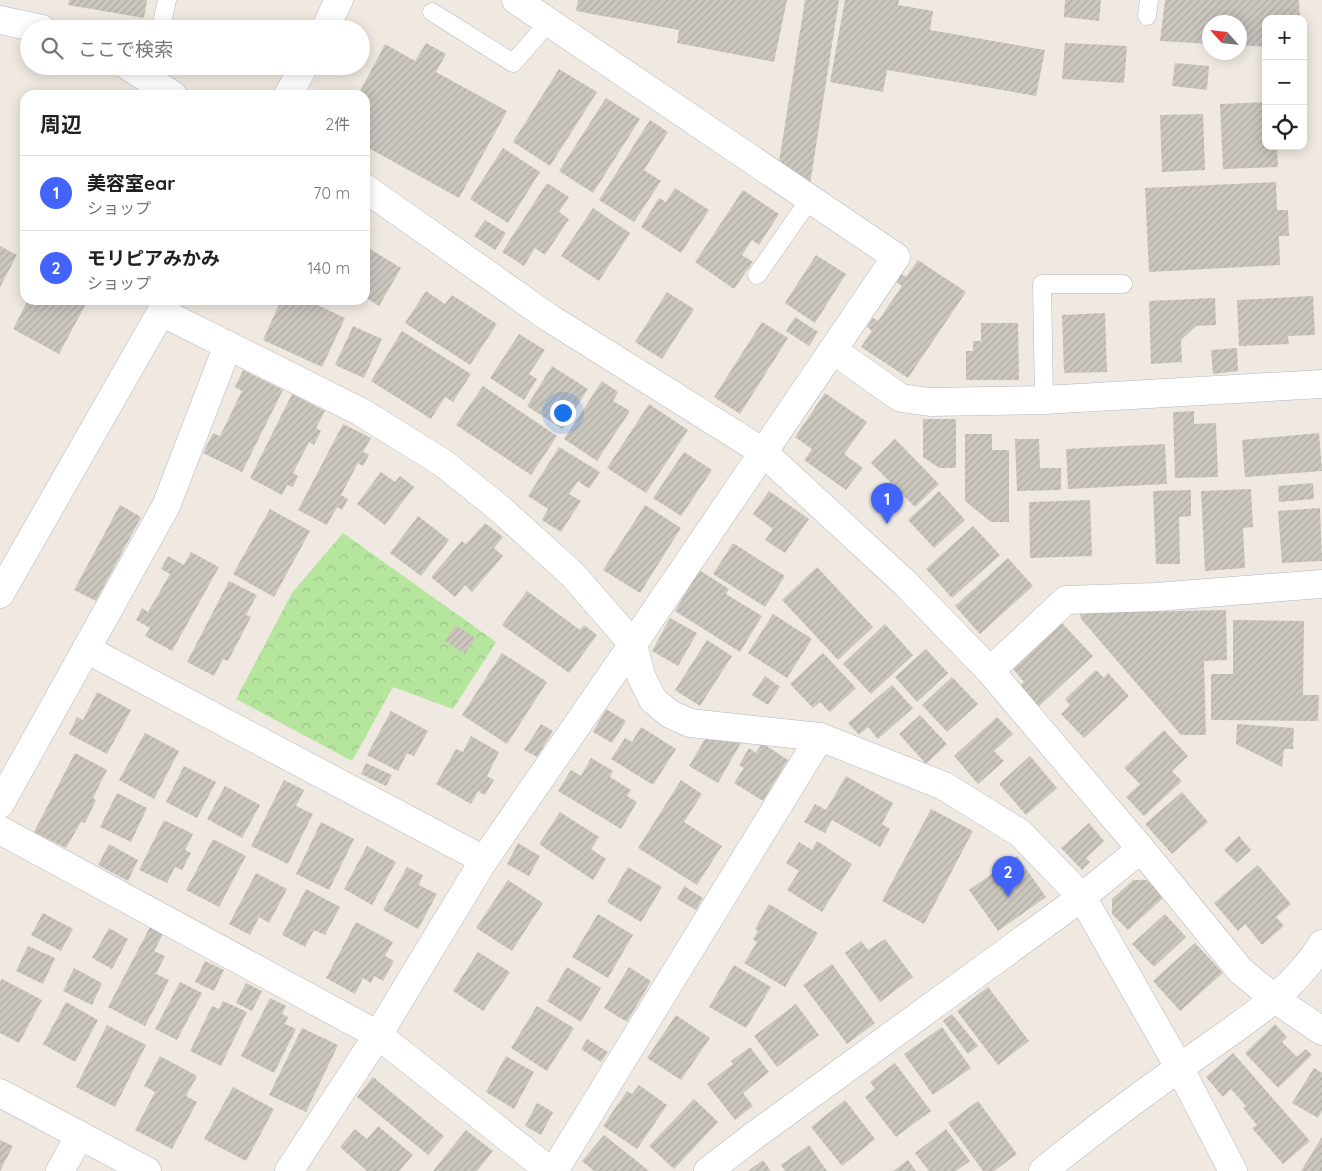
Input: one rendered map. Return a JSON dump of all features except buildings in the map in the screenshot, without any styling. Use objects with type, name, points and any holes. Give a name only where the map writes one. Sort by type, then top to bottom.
[{"type":"street","points":[[329,20],[339,0]]},
{"type":"street","points":[[289,1171],[378,1035],[484,860],[834,351],[896,257],[516,0]]},
{"type":"street","points":[[0,20],[20,24]]},
{"type":"street","points":[[145,75],[166,90]]},
{"type":"street","points":[[291,90],[299,75]]},
{"type":"street","points":[[370,192],[548,317],[763,452],[905,583],[990,671],[1241,970],[1275,998],[1322,1031]]},
{"type":"street","points":[[0,594],[165,306],[228,345],[361,412],[443,463],[499,508],[572,574],[633,644],[641,676],[653,700],[670,714],[690,723],[820,737],[944,786],[1020,833],[1082,897],[1179,1068],[1233,1171]]},
{"type":"street","points":[[0,804],[166,506],[228,345]]},
{"type":"street","points":[[834,351],[901,398],[930,402],[1044,400],[1322,384]]},
{"type":"street","points":[[990,671],[1066,600],[1156,597],[1322,584]]},
{"type":"street","points":[[86,649],[484,860]]},
{"type":"street","points":[[554,1171],[820,737]]},
{"type":"street","points":[[0,830],[378,1035],[550,1171]]},
{"type":"street","points":[[708,1171],[1082,897],[1141,849]]},
{"type":"street","points":[[1043,1171],[1275,998],[1312,960],[1322,944]]},
{"type":"street","points":[[0,1094],[146,1171]]},
{"type":"street","points":[[60,1171],[80,1135]]},
{"type":"lane","points":[[163,20],[167,0]]},
{"type":"lane","points":[[432,12],[513,63],[548,22]]},
{"type":"lane","points":[[757,275],[810,199]]},
{"type":"lane","points":[[1044,400],[1042,284],[1123,284]]},
{"type":"green space","points":[[343,533],[496,642],[453,709],[393,687],[352,761],[236,699],[292,593]]},
{"type":"place","name":"美容室ear","points":[[887,524]]},
{"type":"place","name":"モリピアみかみ","points":[[1008,897]]}]
